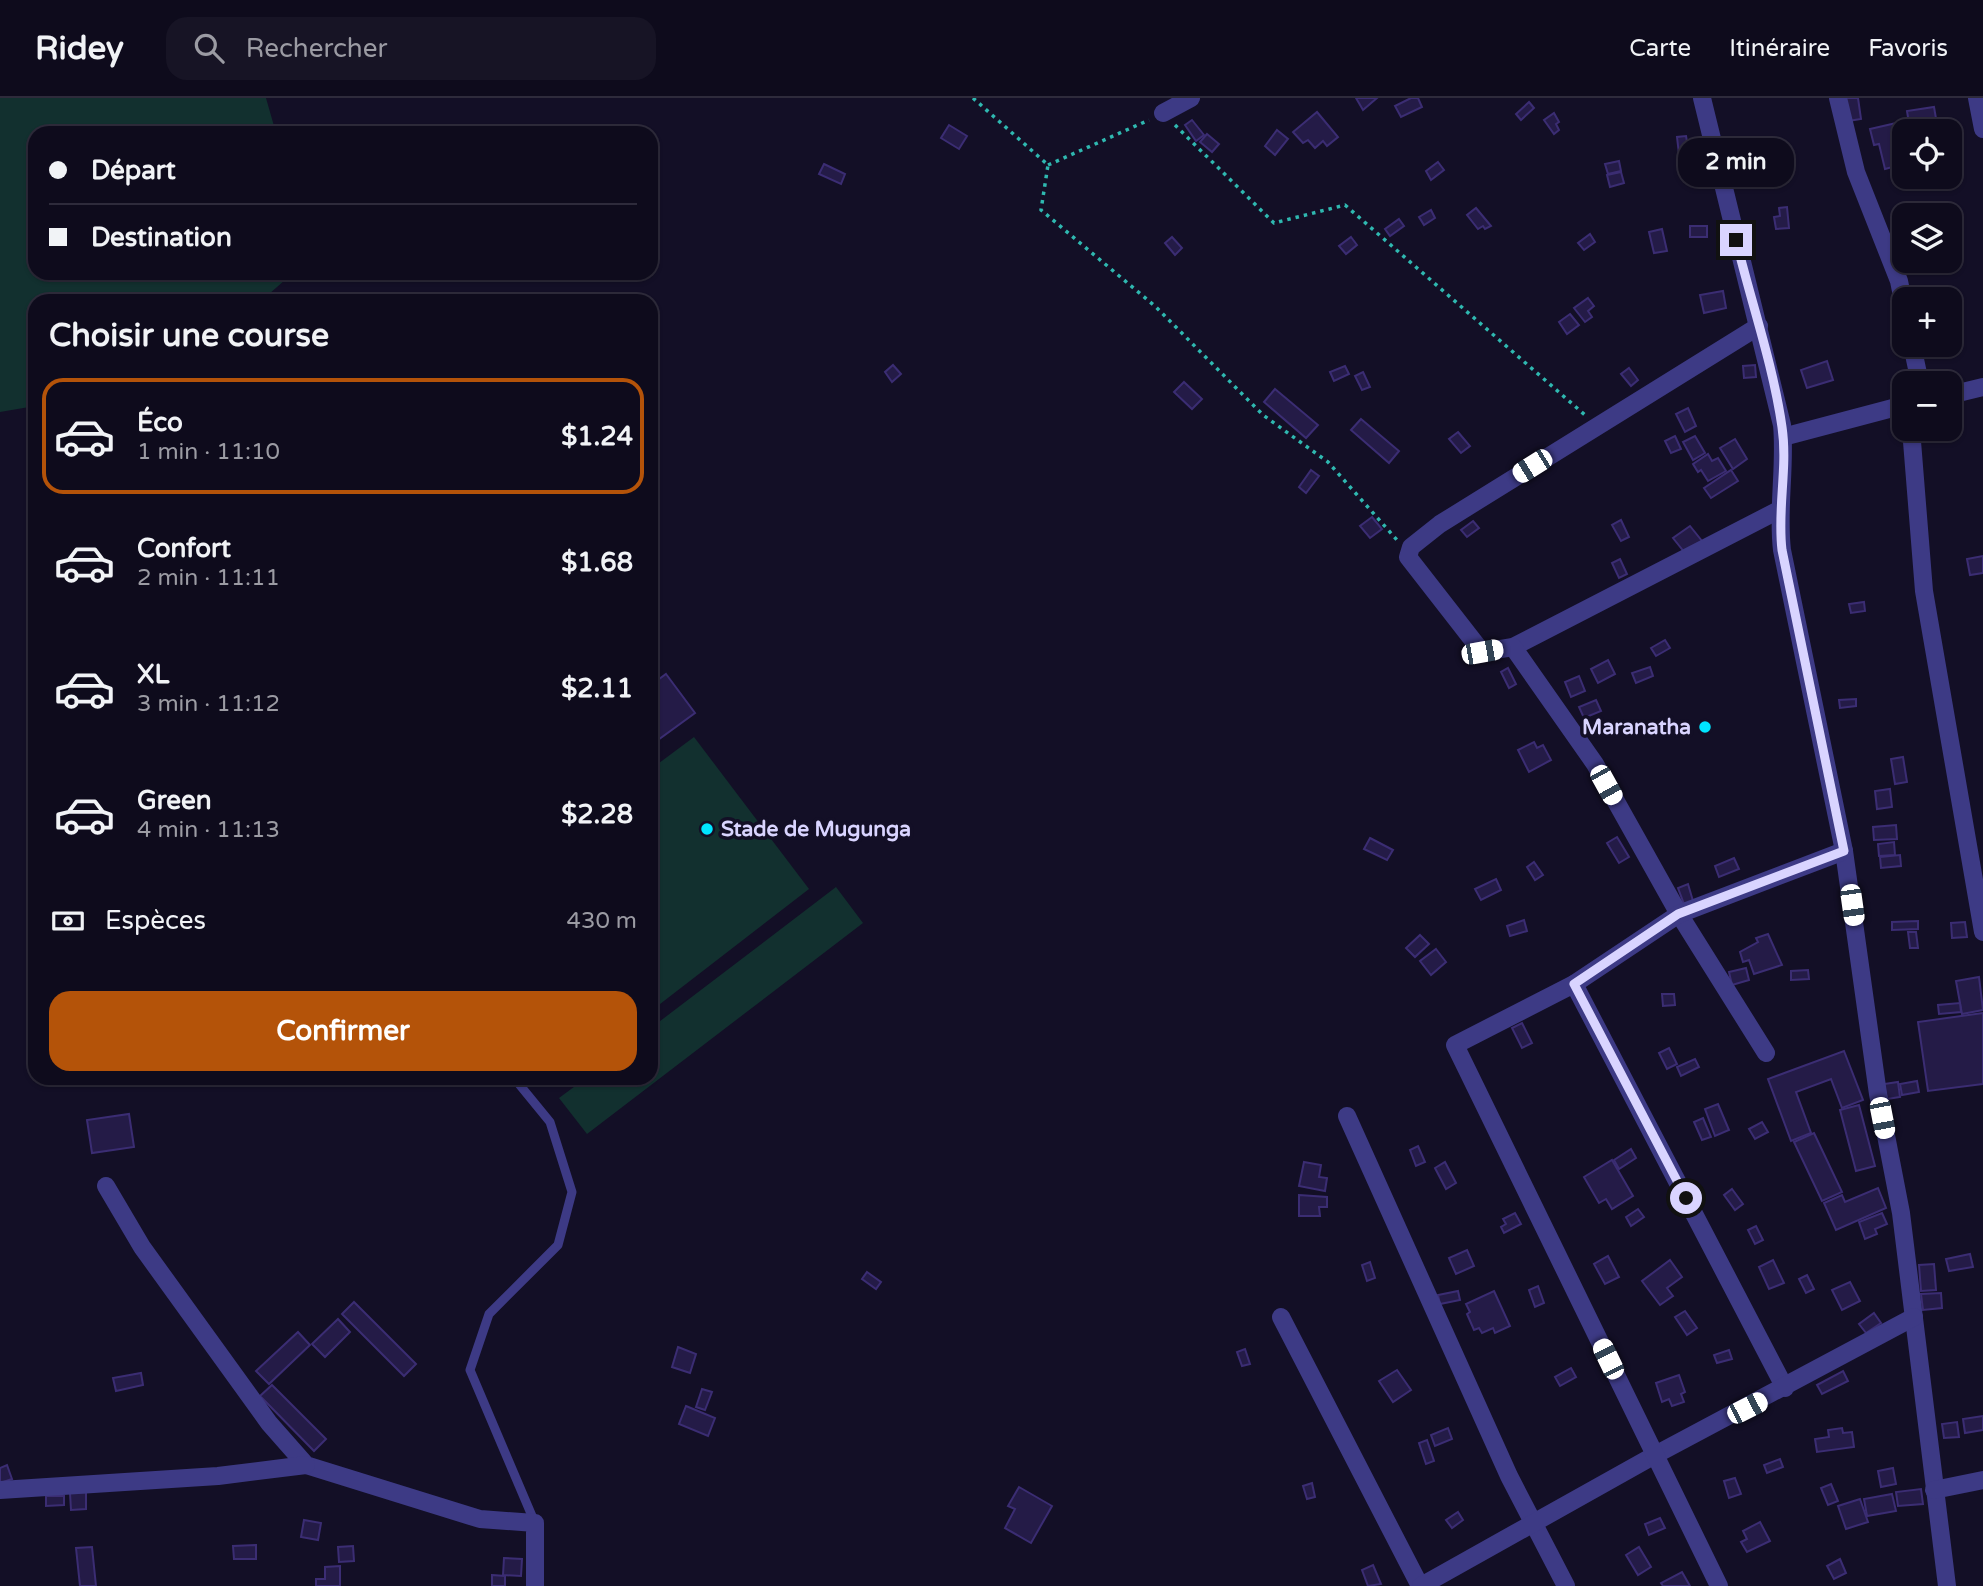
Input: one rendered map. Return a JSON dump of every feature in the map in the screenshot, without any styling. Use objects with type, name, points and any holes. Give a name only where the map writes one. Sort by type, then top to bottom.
[{"type":"street","points":[[1163,113],[1191,98]]},
{"type":"street","points":[[1702,98],[1759,326],[1783,438],[1779,510],[1782,550],[1844,851],[1878,1094],[1900,1213],[1947,1586]]},
{"type":"street","points":[[1838,98],[1856,172],[1900,287]]},
{"type":"street","points":[[1977,98],[1983,129]]},
{"type":"street","points":[[1759,326],[1440,524],[1411,547],[1408,557],[1482,652],[1513,647],[1779,510]]},
{"type":"street","points":[[1962,392],[1983,387]]},
{"type":"street","points":[[1783,438],[1892,408]]},
{"type":"street","points":[[1912,441],[1924,591],[1983,932]]},
{"type":"street","points":[[1513,647],[1595,764],[1678,914],[1766,1053]]},
{"type":"street","points":[[1719,1586],[1455,1045],[1574,984],[1678,914],[1844,851]]},
{"type":"street","points":[[1574,984],[1785,1388]]},
{"type":"street","points":[[1347,1116],[1510,1476],[1566,1586]]},
{"type":"street","points":[[106,1186],[150,1258],[270,1423],[306,1465]]},
{"type":"street","points":[[1280,1317],[1421,1586],[1655,1455],[1785,1388],[1913,1317]]},
{"type":"street","points":[[0,1490],[218,1476],[306,1465],[480,1519],[535,1522],[535,1586]]},
{"type":"street","points":[[1934,1489],[1983,1480]]},
{"type":"lane","points":[[520,1085],[550,1122],[572,1192],[558,1245],[489,1314],[470,1370],[535,1522]]},
{"type":"path","points":[[973,98],[1048,165]]},
{"type":"path","points":[[1048,165],[1163,113],[1274,223],[1345,205],[1597,425]]},
{"type":"path","points":[[1048,165],[1041,210],[1156,307],[1263,415],[1328,462],[1393,535],[1408,557]]},
{"type":"green space","points":[[0,98],[266,98],[274,126],[28,126],[28,280],[285,280],[269,294],[28,294],[28,407],[0,412]]},
{"type":"green space","name":"Stade de Mugunga","points":[[694,737],[809,889],[658,1006],[658,764]]},
{"type":"green space","points":[[836,887],[863,923],[658,1080],[658,1023]]},
{"type":"green space","points":[[577,1085],[651,1085],[587,1134],[559,1098]]},
{"type":"building","points":[[1356,98],[1377,98],[1363,110]]},
{"type":"building","points":[[1411,98],[1418,98],[1422,107],[1401,117],[1395,106]]},
{"type":"building","points":[[1845,98],[1858,98],[1861,119],[1848,121]]},
{"type":"building","points":[[1529,102],[1534,108],[1521,120],[1516,114]]},
{"type":"building","points":[[1934,107],[1936,119],[1908,119],[1907,111]]},
{"type":"building","points":[[1317,112],[1338,137],[1327,146],[1323,141],[1315,148],[1308,140],[1303,143],[1293,132]]},
{"type":"building","points":[[1554,113],[1559,122],[1556,124],[1559,130],[1554,134],[1544,120]]},
{"type":"building","points":[[1192,120],[1204,135],[1196,141],[1185,125]]},
{"type":"building","points":[[1892,124],[1892,167],[1885,169],[1879,144],[1874,145],[1870,129]]},
{"type":"building","points":[[949,125],[967,136],[959,149],[941,138]]},
{"type":"building","points":[[1277,130],[1288,139],[1275,155],[1265,146]]},
{"type":"building","points":[[1207,134],[1219,144],[1212,152],[1200,142]]},
{"type":"building","points":[[1686,136],[1689,152],[1679,154],[1677,137]]},
{"type":"building","points":[[1619,161],[1621,171],[1608,174],[1605,164]]},
{"type":"building","points":[[1438,162],[1444,170],[1431,180],[1426,171]]},
{"type":"building","points":[[824,164],[845,174],[841,184],[819,174]]},
{"type":"building","points":[[1621,172],[1624,183],[1610,187],[1607,175]]},
{"type":"building","points":[[1787,207],[1789,228],[1776,229],[1774,217],[1780,216],[1779,208]]},
{"type":"building","points":[[1476,208],[1491,226],[1478,229],[1467,215]]},
{"type":"building","points":[[1431,210],[1435,218],[1424,225],[1419,217]]},
{"type":"building","points":[[1399,219],[1404,226],[1390,236],[1385,229]]},
{"type":"building","points":[[1690,226],[1707,226],[1707,237],[1690,237]]},
{"type":"building","points":[[1662,229],[1667,251],[1654,253],[1649,232]]},
{"type":"building","points":[[1590,234],[1595,242],[1584,250],[1578,243]]},
{"type":"building","points":[[1172,237],[1182,248],[1175,255],[1165,243]]},
{"type":"building","points":[[1351,237],[1357,245],[1346,254],[1339,246]]},
{"type":"building","points":[[1723,291],[1726,308],[1704,313],[1700,295]]},
{"type":"building","points":[[1588,298],[1594,306],[1588,311],[1592,317],[1585,322],[1574,308]]},
{"type":"building","points":[[1570,314],[1579,325],[1567,334],[1559,322]]},
{"type":"building","points":[[1827,361],[1833,380],[1807,388],[1801,370]]},
{"type":"building","points":[[893,365],[901,374],[892,382],[885,372]]},
{"type":"building","points":[[1755,365],[1756,377],[1744,378],[1743,366]]},
{"type":"building","points":[[1345,366],[1349,374],[1334,381],[1330,372]]},
{"type":"building","points":[[1629,368],[1638,380],[1631,386],[1621,374]]},
{"type":"building","points":[[1363,372],[1370,387],[1362,390],[1355,376]]},
{"type":"building","points":[[1184,382],[1202,399],[1192,409],[1174,392]]},
{"type":"building","points":[[1275,389],[1318,425],[1306,438],[1264,402]]},
{"type":"building","points":[[1688,408],[1696,426],[1685,432],[1676,414]]},
{"type":"building","points":[[1361,419],[1399,451],[1389,463],[1351,430]]},
{"type":"building","points":[[1458,432],[1470,446],[1461,453],[1449,439]]},
{"type":"building","points":[[1675,436],[1681,449],[1671,453],[1665,441]]},
{"type":"building","points":[[1695,436],[1705,453],[1693,460],[1683,442]]},
{"type":"building","points":[[1735,439],[1747,459],[1733,469],[1720,448]]},
{"type":"building","points":[[1708,454],[1712,461],[1718,458],[1726,471],[1708,481],[1693,464]]},
{"type":"building","points":[[1311,470],[1319,476],[1306,493],[1299,487]]},
{"type":"building","points":[[1731,470],[1738,481],[1711,498],[1704,488]]},
{"type":"building","points":[[1372,517],[1382,529],[1370,538],[1360,526]]},
{"type":"building","points":[[1621,520],[1629,537],[1621,541],[1612,525]]},
{"type":"building","points":[[1473,521],[1479,528],[1467,537],[1461,530]]},
{"type":"building","points":[[1690,526],[1702,541],[1685,553],[1673,538]]},
{"type":"building","points":[[1983,556],[1983,573],[1970,575],[1967,559]]},
{"type":"building","points":[[1620,559],[1627,574],[1619,578],[1612,563]]},
{"type":"building","points":[[1864,602],[1865,611],[1851,613],[1849,604]]},
{"type":"building","points":[[1665,640],[1670,648],[1656,656],[1651,648]]},
{"type":"building","points":[[1608,660],[1615,674],[1598,683],[1591,669]]},
{"type":"building","points":[[1650,667],[1653,676],[1636,683],[1632,673]]},
{"type":"building","points":[[1508,668],[1516,684],[1509,688],[1501,672]]},
{"type":"building","points":[[666,674],[695,713],[658,740],[658,680]]},
{"type":"building","points":[[1579,676],[1585,691],[1571,697],[1565,682]]},
{"type":"building","points":[[1856,699],[1856,706],[1840,708],[1839,700]]},
{"type":"building","points":[[1596,700],[1601,711],[1584,718],[1579,707]]},
{"type":"building","points":[[1534,742],[1537,748],[1543,745],[1551,760],[1529,772],[1518,750]]},
{"type":"building","points":[[1903,757],[1907,782],[1895,784],[1891,759]]},
{"type":"building","points":[[1890,789],[1892,807],[1877,809],[1875,791]]},
{"type":"building","points":[[1896,825],[1897,839],[1874,840],[1873,827]]},
{"type":"building","points":[[1617,837],[1629,857],[1619,863],[1607,843]]},
{"type":"building","points":[[1370,838],[1393,850],[1387,860],[1364,849]]},
{"type":"building","points":[[1894,842],[1895,855],[1879,856],[1878,844]]},
{"type":"building","points":[[1900,855],[1901,866],[1881,868],[1880,857]]},
{"type":"building","points":[[1734,858],[1739,869],[1719,877],[1715,866]]},
{"type":"building","points":[[1534,862],[1543,875],[1535,880],[1527,867]]},
{"type":"building","points":[[1496,879],[1501,890],[1481,900],[1475,889]]},
{"type":"building","points":[[1688,884],[1693,901],[1684,904],[1678,888]]},
{"type":"building","points":[[1524,920],[1527,931],[1510,936],[1507,926]]},
{"type":"building","points":[[1918,921],[1918,929],[1892,930],[1892,922]]},
{"type":"building","points":[[1965,922],[1967,937],[1952,938],[1951,923]]},
{"type":"building","points":[[1908,932],[1916,932],[1918,948],[1910,948]]},
{"type":"building","points":[[1768,934],[1782,965],[1754,974],[1749,960],[1743,962],[1740,952],[1758,942],[1756,938]]},
{"type":"building","points":[[1420,935],[1429,944],[1415,957],[1406,948]]},
{"type":"building","points":[[1436,949],[1446,962],[1431,975],[1420,961]]},
{"type":"building","points":[[1746,968],[1749,980],[1732,985],[1729,972]]},
{"type":"building","points":[[1808,970],[1809,979],[1791,980],[1791,971]]},
{"type":"building","points":[[1979,977],[1983,1010],[1962,1014],[1956,981]]},
{"type":"building","points":[[1662,994],[1674,994],[1675,1005],[1663,1006]]},
{"type":"building","points":[[1960,1003],[1961,1012],[1939,1014],[1938,1005]]},
{"type":"building","points":[[1983,1013],[1983,1084],[1928,1091],[1918,1022]]},
{"type":"building","points":[[1522,1023],[1532,1043],[1522,1048],[1512,1028]]},
{"type":"building","points":[[1669,1048],[1677,1064],[1667,1069],[1659,1053]]},
{"type":"building","points":[[1844,1051],[1863,1100],[1842,1108],[1831,1079],[1796,1092],[1811,1133],[1791,1141],[1768,1079]]},
{"type":"building","points":[[1695,1059],[1699,1067],[1681,1076],[1677,1067]]},
{"type":"building","points":[[1917,1081],[1919,1092],[1902,1095],[1900,1084]]},
{"type":"building","points":[[1898,1082],[1900,1097],[1887,1099],[1884,1084]]},
{"type":"building","points":[[1718,1104],[1729,1130],[1715,1136],[1705,1109]]},
{"type":"building","points":[[1859,1105],[1875,1166],[1856,1171],[1840,1110]]},
{"type":"building","points":[[129,1114],[134,1147],[92,1153],[87,1120]]},
{"type":"building","points":[[1703,1118],[1711,1137],[1702,1140],[1694,1122]]},
{"type":"building","points":[[1762,1122],[1768,1132],[1755,1139],[1749,1129]]},
{"type":"building","points":[[1814,1133],[1842,1192],[1822,1201],[1794,1142]]},
{"type":"building","points":[[1418,1146],[1425,1162],[1416,1166],[1410,1150]]},
{"type":"building","points":[[1631,1149],[1636,1158],[1619,1169],[1614,1160]]},
{"type":"building","points":[[1612,1160],[1633,1196],[1612,1209],[1606,1199],[1599,1203],[1584,1177]]},
{"type":"building","points":[[1304,1162],[1321,1165],[1319,1177],[1327,1178],[1325,1191],[1299,1186]]},
{"type":"building","points":[[1445,1162],[1456,1183],[1446,1189],[1435,1168]]},
{"type":"building","points":[[1878,1188],[1886,1208],[1836,1230],[1824,1203],[1842,1195],[1845,1202]]},
{"type":"building","points":[[1732,1189],[1743,1204],[1735,1210],[1724,1195]]},
{"type":"building","points":[[1299,1195],[1327,1197],[1327,1207],[1319,1207],[1320,1216],[1299,1216]]},
{"type":"building","points":[[1638,1209],[1644,1217],[1631,1226],[1626,1217]]},
{"type":"building","points":[[1515,1213],[1521,1224],[1504,1233],[1501,1227],[1506,1224],[1503,1219]]},
{"type":"building","points":[[1882,1213],[1887,1224],[1875,1229],[1877,1234],[1865,1239],[1859,1222]]},
{"type":"building","points":[[1756,1226],[1763,1240],[1755,1244],[1748,1230]]},
{"type":"building","points":[[1467,1250],[1474,1266],[1456,1274],[1449,1258]]},
{"type":"building","points":[[1970,1254],[1973,1267],[1949,1271],[1946,1259]]},
{"type":"building","points":[[1608,1256],[1619,1277],[1605,1284],[1594,1264]]},
{"type":"building","points":[[1670,1260],[1682,1277],[1667,1288],[1673,1296],[1660,1305],[1642,1281]]},
{"type":"building","points":[[1773,1260],[1784,1283],[1769,1289],[1759,1267]]},
{"type":"building","points":[[1370,1262],[1375,1278],[1367,1281],[1362,1265]]},
{"type":"building","points":[[1934,1264],[1936,1290],[1921,1291],[1919,1265]]},
{"type":"building","points":[[867,1272],[881,1282],[876,1289],[862,1279]]},
{"type":"building","points":[[1807,1275],[1814,1289],[1806,1293],[1799,1279]]},
{"type":"building","points":[[1850,1282],[1860,1301],[1842,1310],[1832,1290]]},
{"type":"building","points":[[1538,1286],[1544,1303],[1535,1307],[1529,1290]]},
{"type":"building","points":[[1458,1291],[1460,1300],[1440,1304],[1438,1295]]},
{"type":"building","points":[[1494,1291],[1510,1326],[1495,1333],[1493,1328],[1482,1333],[1479,1328],[1474,1330],[1466,1304]]},
{"type":"building","points":[[1941,1293],[1942,1308],[1923,1310],[1921,1294]]},
{"type":"building","points":[[354,1302],[416,1364],[404,1376],[342,1314]]},
{"type":"building","points":[[1685,1311],[1697,1328],[1687,1335],[1675,1317]]},
{"type":"building","points":[[1874,1313],[1881,1323],[1866,1333],[1859,1324]]},
{"type":"building","points":[[338,1319],[350,1332],[325,1357],[312,1344]]},
{"type":"building","points":[[298,1332],[310,1345],[269,1384],[256,1371]]},
{"type":"building","points":[[678,1347],[696,1354],[690,1373],[672,1367]]},
{"type":"building","points":[[1245,1349],[1250,1364],[1242,1366],[1237,1352]]},
{"type":"building","points":[[1729,1350],[1732,1359],[1717,1363],[1714,1355]]},
{"type":"building","points":[[1571,1368],[1576,1377],[1560,1386],[1555,1377]]},
{"type":"building","points":[[1397,1370],[1411,1390],[1393,1402],[1379,1381]]},
{"type":"building","points":[[1843,1371],[1848,1381],[1822,1394],[1817,1385]]},
{"type":"building","points":[[141,1373],[143,1385],[116,1391],[113,1378]]},
{"type":"building","points":[[1679,1375],[1685,1392],[1681,1394],[1684,1402],[1672,1406],[1669,1399],[1662,1402],[1656,1383]]},
{"type":"building","points":[[272,1385],[326,1439],[314,1451],[260,1396]]},
{"type":"building","points":[[702,1389],[712,1392],[705,1410],[696,1407]]},
{"type":"building","points":[[686,1406],[715,1418],[708,1436],[679,1424]]},
{"type":"building","points":[[1983,1416],[1983,1430],[1965,1433],[1963,1419]]},
{"type":"building","points":[[1957,1422],[1959,1437],[1944,1438],[1942,1424]]},
{"type":"building","points":[[1448,1428],[1452,1439],[1435,1446],[1431,1435]]},
{"type":"building","points":[[1842,1428],[1843,1433],[1852,1432],[1854,1447],[1817,1452],[1815,1439],[1829,1437],[1828,1430]]},
{"type":"building","points":[[1427,1440],[1434,1461],[1426,1464],[1419,1443]]},
{"type":"building","points":[[1780,1459],[1783,1467],[1767,1473],[1764,1465]]},
{"type":"building","points":[[7,1465],[12,1479],[0,1483],[0,1468]]},
{"type":"building","points":[[1893,1468],[1896,1484],[1881,1487],[1878,1471]]},
{"type":"building","points":[[1735,1478],[1741,1494],[1729,1498],[1724,1481]]},
{"type":"building","points":[[1312,1483],[1315,1497],[1307,1499],[1303,1486]]},
{"type":"building","points":[[1831,1484],[1838,1501],[1828,1505],[1821,1488]]},
{"type":"building","points":[[1019,1487],[1052,1506],[1031,1543],[1005,1528],[1015,1509],[1008,1506]]},
{"type":"building","points":[[1921,1489],[1923,1504],[1898,1506],[1896,1492]]},
{"type":"building","points":[[86,1492],[86,1509],[71,1510],[70,1493]]},
{"type":"building","points":[[1892,1494],[1896,1511],[1867,1516],[1864,1499]]},
{"type":"building","points":[[46,1496],[64,1496],[64,1505],[46,1506]]},
{"type":"building","points":[[1860,1499],[1868,1522],[1846,1529],[1838,1506]]},
{"type":"building","points":[[1458,1512],[1463,1520],[1452,1528],[1446,1520]]},
{"type":"building","points":[[1660,1518],[1665,1528],[1649,1535],[1645,1524]]},
{"type":"building","points":[[304,1520],[321,1523],[318,1540],[301,1537]]},
{"type":"building","points":[[1760,1522],[1770,1541],[1747,1552],[1741,1542],[1747,1539],[1743,1531]]},
{"type":"building","points":[[256,1545],[256,1559],[234,1559],[233,1546]]},
{"type":"building","points":[[353,1546],[354,1561],[339,1562],[338,1547]]},
{"type":"building","points":[[92,1547],[96,1586],[80,1586],[76,1548]]},
{"type":"building","points":[[1639,1547],[1651,1567],[1638,1575],[1626,1555]]},
{"type":"building","points":[[504,1558],[522,1559],[521,1576],[503,1575]]},
{"type":"building","points":[[1840,1559],[1846,1573],[1834,1579],[1827,1566]]},
{"type":"building","points":[[1373,1565],[1381,1584],[1368,1586],[1362,1570]]},
{"type":"building","points":[[340,1566],[340,1586],[316,1586],[316,1579],[325,1579],[325,1567]]},
{"type":"building","points":[[1682,1572],[1690,1586],[1663,1586],[1661,1583]]},
{"type":"building","points":[[492,1575],[505,1576],[505,1586],[492,1586]]},
{"type":"place","name":"Maranatha","points":[[1705,727]]},
{"type":"place","name":"Stade de Mugunga","points":[[707,829]]},
{"type":"route","points":[[1686,1198],[1574,984],[1678,914],[1844,851],[1782,550],[1779,510],[1783,462],[1782,425],[1736,240]]}]
